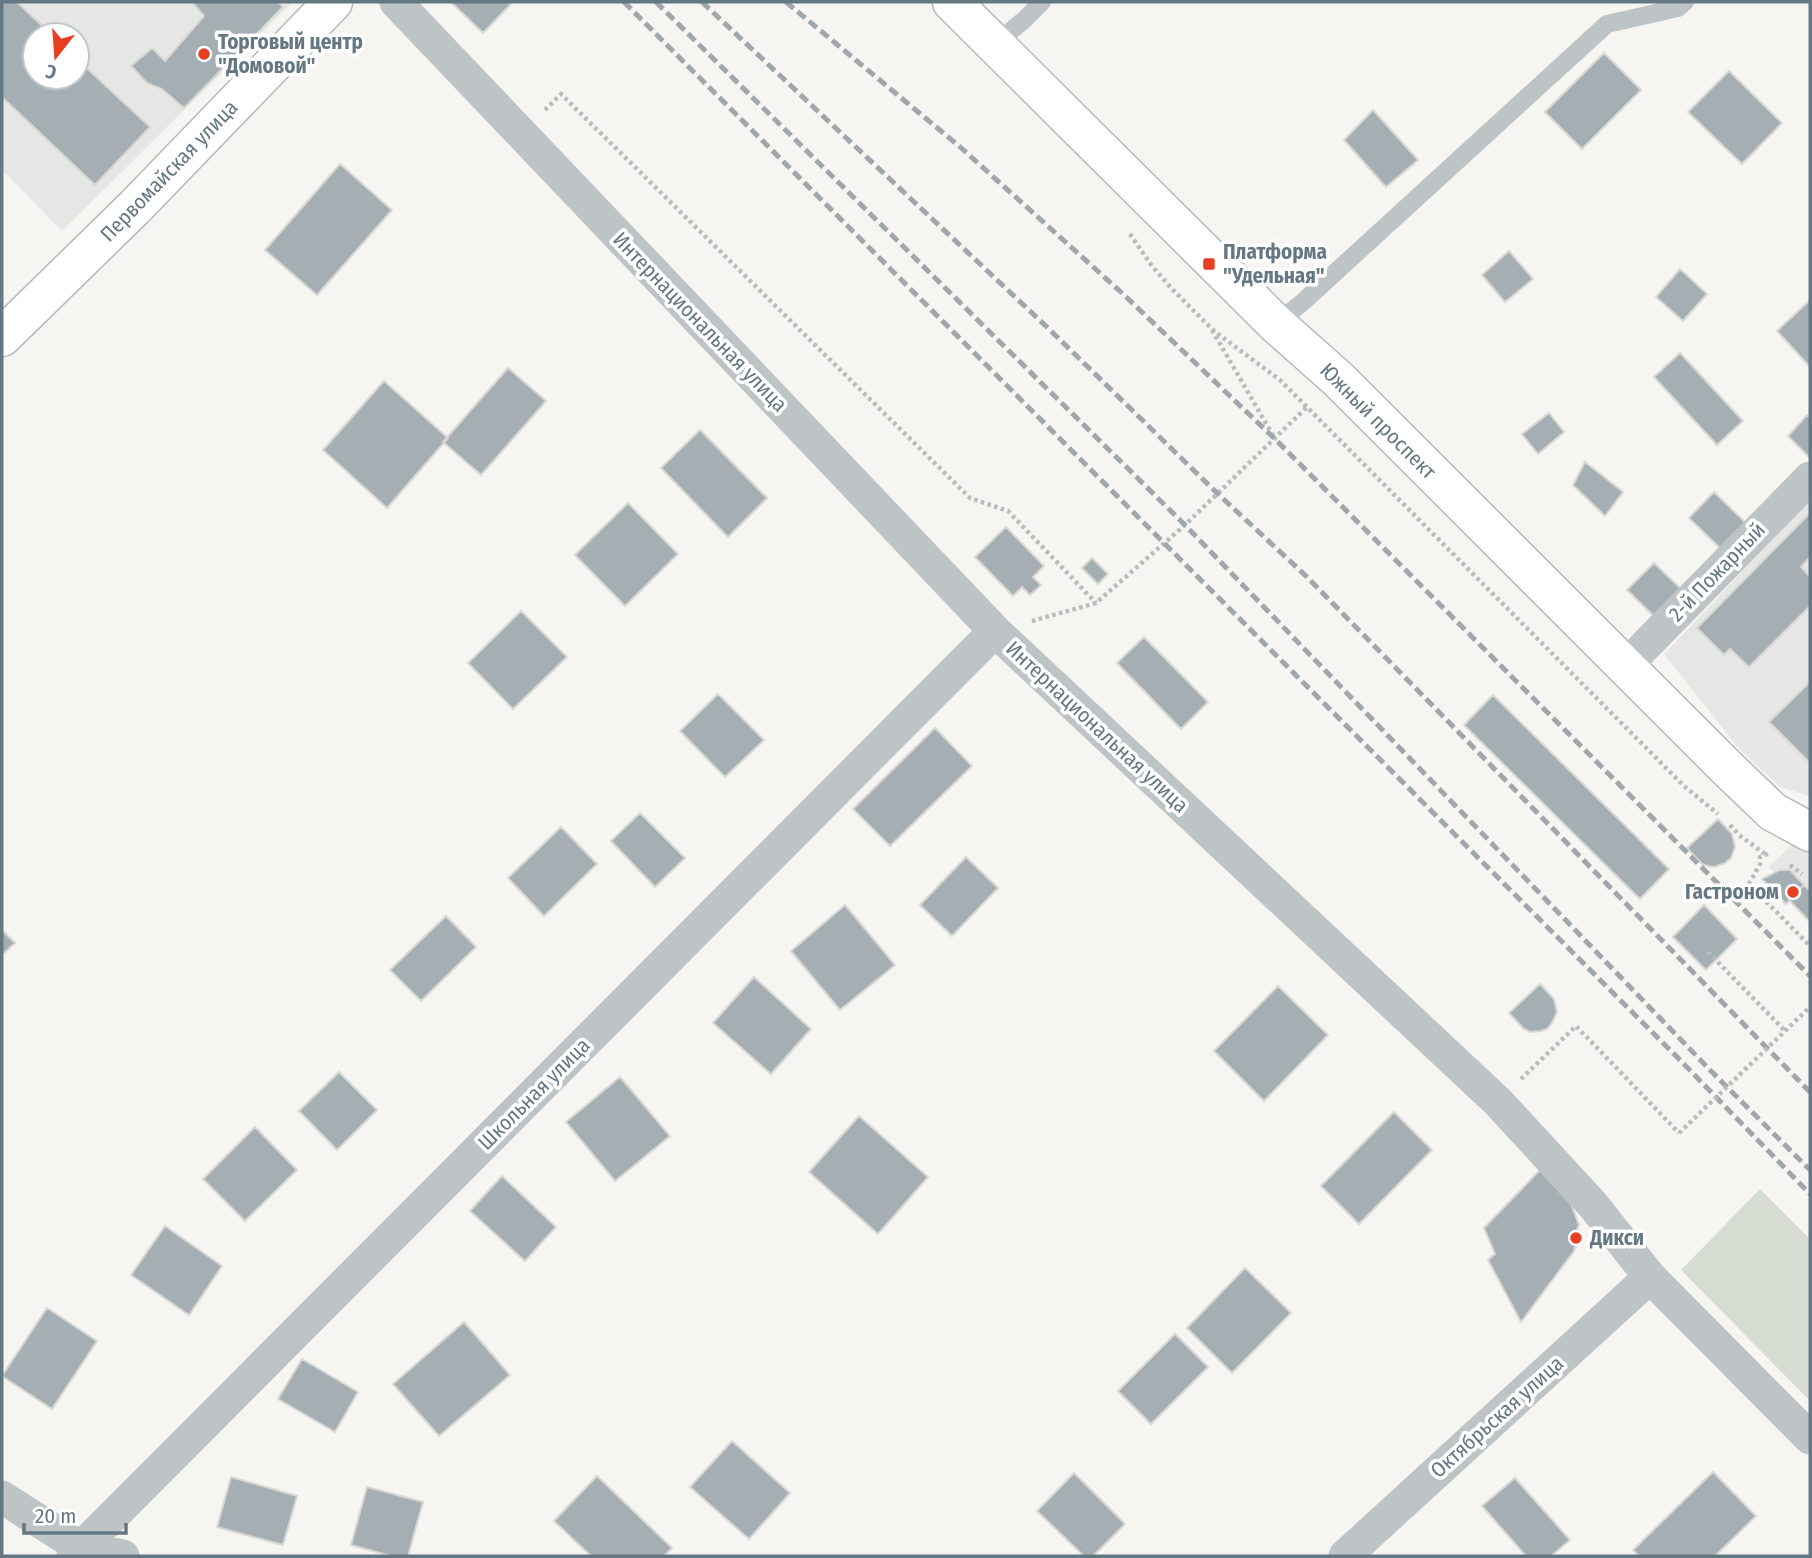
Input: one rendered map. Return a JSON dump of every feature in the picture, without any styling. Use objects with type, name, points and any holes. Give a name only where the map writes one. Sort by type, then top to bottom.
[{"type":"main road","name":"Первомайская улица","points":[[2,337],[135,207],[332,2]]},
{"type":"main road","name":"Южный проспект","points":[[952,2],[1276,324],[1338,379],[1625,668],[1773,812],[1810,832]]},
{"type":"street","name":"Интернациональная улица","points":[[396,2],[995,631],[1498,1102],[1593,1205],[1650,1277],[1810,1438]]},
{"type":"street","name":"2-й Пожарный","points":[[1625,668],[1810,478]]},
{"type":"street","name":"Школьная улица","points":[[77,1552],[995,631]]},
{"type":"street","name":"Октябрьская улица","points":[[1345,1556],[1650,1277]]},
{"type":"street","points":[[2,1497],[77,1552],[123,1556]]},
{"type":"lane","points":[[995,44],[1042,2]]},
{"type":"lane","points":[[1276,324],[1607,24],[1678,8],[1685,2]]},
{"type":"path","points":[[541,114],[561,94],[970,498],[1007,511],[1097,603]]},
{"type":"path","points":[[1124,224],[1152,266],[1214,331],[1280,380],[1684,786],[1727,821],[1739,835],[1765,854]]},
{"type":"path","points":[[1207,322],[1275,439]]},
{"type":"path","points":[[995,631],[1097,603],[1185,525],[1338,379]]},
{"type":"path","points":[[1775,854],[1760,857],[1760,864],[1749,884],[1810,946]]},
{"type":"path","points":[[1784,861],[1802,874]]},
{"type":"path","points":[[1708,952],[1785,1031]]},
{"type":"path","points":[[1498,1102],[1576,1026],[1679,1133],[1810,1007]]},
{"type":"shaded area","points":[[2,2],[293,2],[62,231],[2,170]]},
{"type":"shaded area","points":[[1810,500],[1810,796],[1780,787],[1740,750],[1664,654]]},
{"type":"shaded area","points":[[1810,812],[1810,909],[1769,867],[1800,837]]},
{"type":"shaded area","points":[[1760,1189],[1810,1239],[1810,1401],[1681,1270]]},
{"type":"building","points":[[2,2],[17,2],[37,21],[21,21],[21,91],[91,91],[91,72],[150,127],[95,185],[2,97]]},
{"type":"building","name":"Торговый центр \"Домовой\"","points":[[192,2],[278,2],[283,7],[184,108],[162,89],[147,83],[131,66],[152,48],[165,61],[204,16]]},
{"type":"building","points":[[451,2],[508,2],[511,4],[483,33]]},
{"type":"building","points":[[1604,53],[1641,90],[1582,149],[1545,112]]},
{"type":"building","points":[[1729,71],[1782,123],[1742,164],[1688,112]]},
{"type":"building","points":[[1373,110],[1418,160],[1386,187],[1344,140]]},
{"type":"building","points":[[340,164],[392,210],[317,295],[265,250]]},
{"type":"building","points":[[1509,251],[1533,279],[1505,302],[1482,275]]},
{"type":"building","points":[[1680,269],[1707,294],[1683,321],[1656,297]]},
{"type":"building","points":[[1810,300],[1810,367],[1777,331]]},
{"type":"building","points":[[1680,353],[1743,421],[1717,445],[1654,377]]},
{"type":"building","points":[[508,368],[546,401],[481,475],[443,442]]},
{"type":"building","points":[[384,381],[448,438],[387,508],[323,450]]},
{"type":"building","points":[[1549,413],[1564,432],[1538,454],[1522,434]]},
{"type":"building","points":[[1807,415],[1810,418],[1810,458],[1788,436]]},
{"type":"building","points":[[700,430],[767,498],[728,537],[661,468]]},
{"type":"building","points":[[1585,462],[1623,492],[1605,516],[1573,485]]},
{"type":"building","points":[[1714,492],[1750,527],[1725,553],[1689,518]]},
{"type":"building","points":[[628,503],[678,554],[625,606],[575,555]]},
{"type":"building","points":[[1810,513],[1810,557],[1801,567],[1810,577],[1810,606],[1749,667],[1730,649],[1724,655],[1697,628]]},
{"type":"building","points":[[1006,527],[1044,566],[1033,577],[1041,585],[1030,595],[1022,587],[1013,596],[975,557]]},
{"type":"building","points":[[1092,558],[1108,574],[1098,584],[1082,568]]},
{"type":"building","points":[[1654,563],[1683,591],[1656,618],[1627,590]]},
{"type":"building","points":[[521,611],[567,657],[513,709],[468,663]]},
{"type":"building","points":[[1144,637],[1208,702],[1181,729],[1117,663]]},
{"type":"building","points":[[1810,682],[1810,763],[1769,722]]},
{"type":"building","points":[[718,694],[764,740],[725,777],[680,731]]},
{"type":"building","points":[[1493,695],[1669,869],[1640,899],[1464,725]]},
{"type":"building","points":[[935,728],[972,766],[890,846],[853,809]]},
{"type":"building","points":[[640,813],[685,858],[655,887],[611,841]]},
{"type":"building","points":[[1718,819],[1732,834],[1735,847],[1731,858],[1714,867],[1702,864],[1687,848]]},
{"type":"building","points":[[561,827],[597,864],[544,916],[508,878]]},
{"type":"building","points":[[966,857],[998,888],[952,936],[920,905]]},
{"type":"building","points":[[1780,870],[1790,870],[1804,885],[1786,904],[1762,879]]},
{"type":"building","points":[[1804,885],[1808,889],[1810,887],[1810,922],[1789,900]]},
{"type":"building","points":[[845,905],[895,965],[840,1010],[791,951]]},
{"type":"building","points":[[1704,905],[1737,939],[1706,970],[1673,937]]},
{"type":"building","points":[[446,916],[476,947],[421,1001],[390,970]]},
{"type":"building","points":[[2,930],[15,943],[2,955]]},
{"type":"building","points":[[754,977],[811,1029],[771,1074],[713,1023]]},
{"type":"building","points":[[1540,984],[1554,999],[1557,1012],[1547,1029],[1530,1032],[1509,1013]]},
{"type":"building","points":[[1278,986],[1328,1035],[1264,1101],[1214,1051]]},
{"type":"building","points":[[339,1072],[377,1110],[337,1150],[299,1111]]},
{"type":"building","points":[[620,1077],[670,1136],[615,1181],[566,1122]]},
{"type":"building","points":[[1394,1112],[1432,1150],[1359,1224],[1321,1186]]},
{"type":"building","points":[[859,1116],[928,1177],[878,1234],[809,1172]]},
{"type":"building","points":[[255,1127],[297,1170],[245,1221],[203,1179]]},
{"type":"building","points":[[1540,1170],[1571,1204],[1580,1232],[1578,1245],[1521,1322],[1488,1260],[1495,1254],[1484,1228]]},
{"type":"building","points":[[1540,1170],[1571,1204],[1580,1232],[1578,1245],[1521,1322],[1488,1260],[1495,1254],[1484,1228]]},
{"type":"building","points":[[502,1176],[556,1227],[525,1261],[470,1211]]},
{"type":"building","points":[[165,1226],[222,1266],[189,1315],[131,1275]]},
{"type":"building","points":[[1245,1268],[1291,1313],[1232,1373],[1187,1328]]},
{"type":"building","points":[[47,1308],[97,1341],[52,1409],[2,1376]]},
{"type":"building","points":[[464,1322],[510,1375],[439,1436],[393,1384]]},
{"type":"building","points":[[1175,1334],[1208,1367],[1151,1424],[1118,1391]]},
{"type":"building","points":[[302,1359],[358,1392],[335,1432],[278,1399]]},
{"type":"building","points":[[732,1441],[790,1493],[749,1539],[690,1487]]},
{"type":"building","points":[[1713,1472],[1756,1516],[1715,1556],[1639,1556],[1633,1550]]},
{"type":"building","points":[[1074,1473],[1125,1524],[1093,1556],[1084,1556],[1037,1511]]},
{"type":"building","points":[[597,1476],[672,1548],[664,1556],[591,1556],[554,1521]]},
{"type":"building","points":[[231,1477],[297,1496],[283,1545],[217,1527]]},
{"type":"building","points":[[1515,1478],[1570,1540],[1551,1556],[1526,1556],[1482,1506]]},
{"type":"building","points":[[367,1487],[423,1502],[408,1556],[391,1556],[351,1545]]},
{"type":"railway","points":[[624,2],[1681,1061],[1810,1194]]},
{"type":"railway","points":[[656,2],[1185,525],[1711,1071],[1810,1170]]},
{"type":"railway","points":[[702,2],[1306,576],[1810,1092]]},
{"type":"railway","points":[[786,2],[959,146],[1122,293],[1275,439],[1810,976]]},
{"type":"place","name":"Торговый центр \"Домовой\"","points":[[204,54]]},
{"type":"place","name":"Платформа \"Удельная\"","points":[[1209,264]]},
{"type":"place","name":"Гастроном","points":[[1793,892]]},
{"type":"place","name":"Дикси","points":[[1576,1238]]}]
